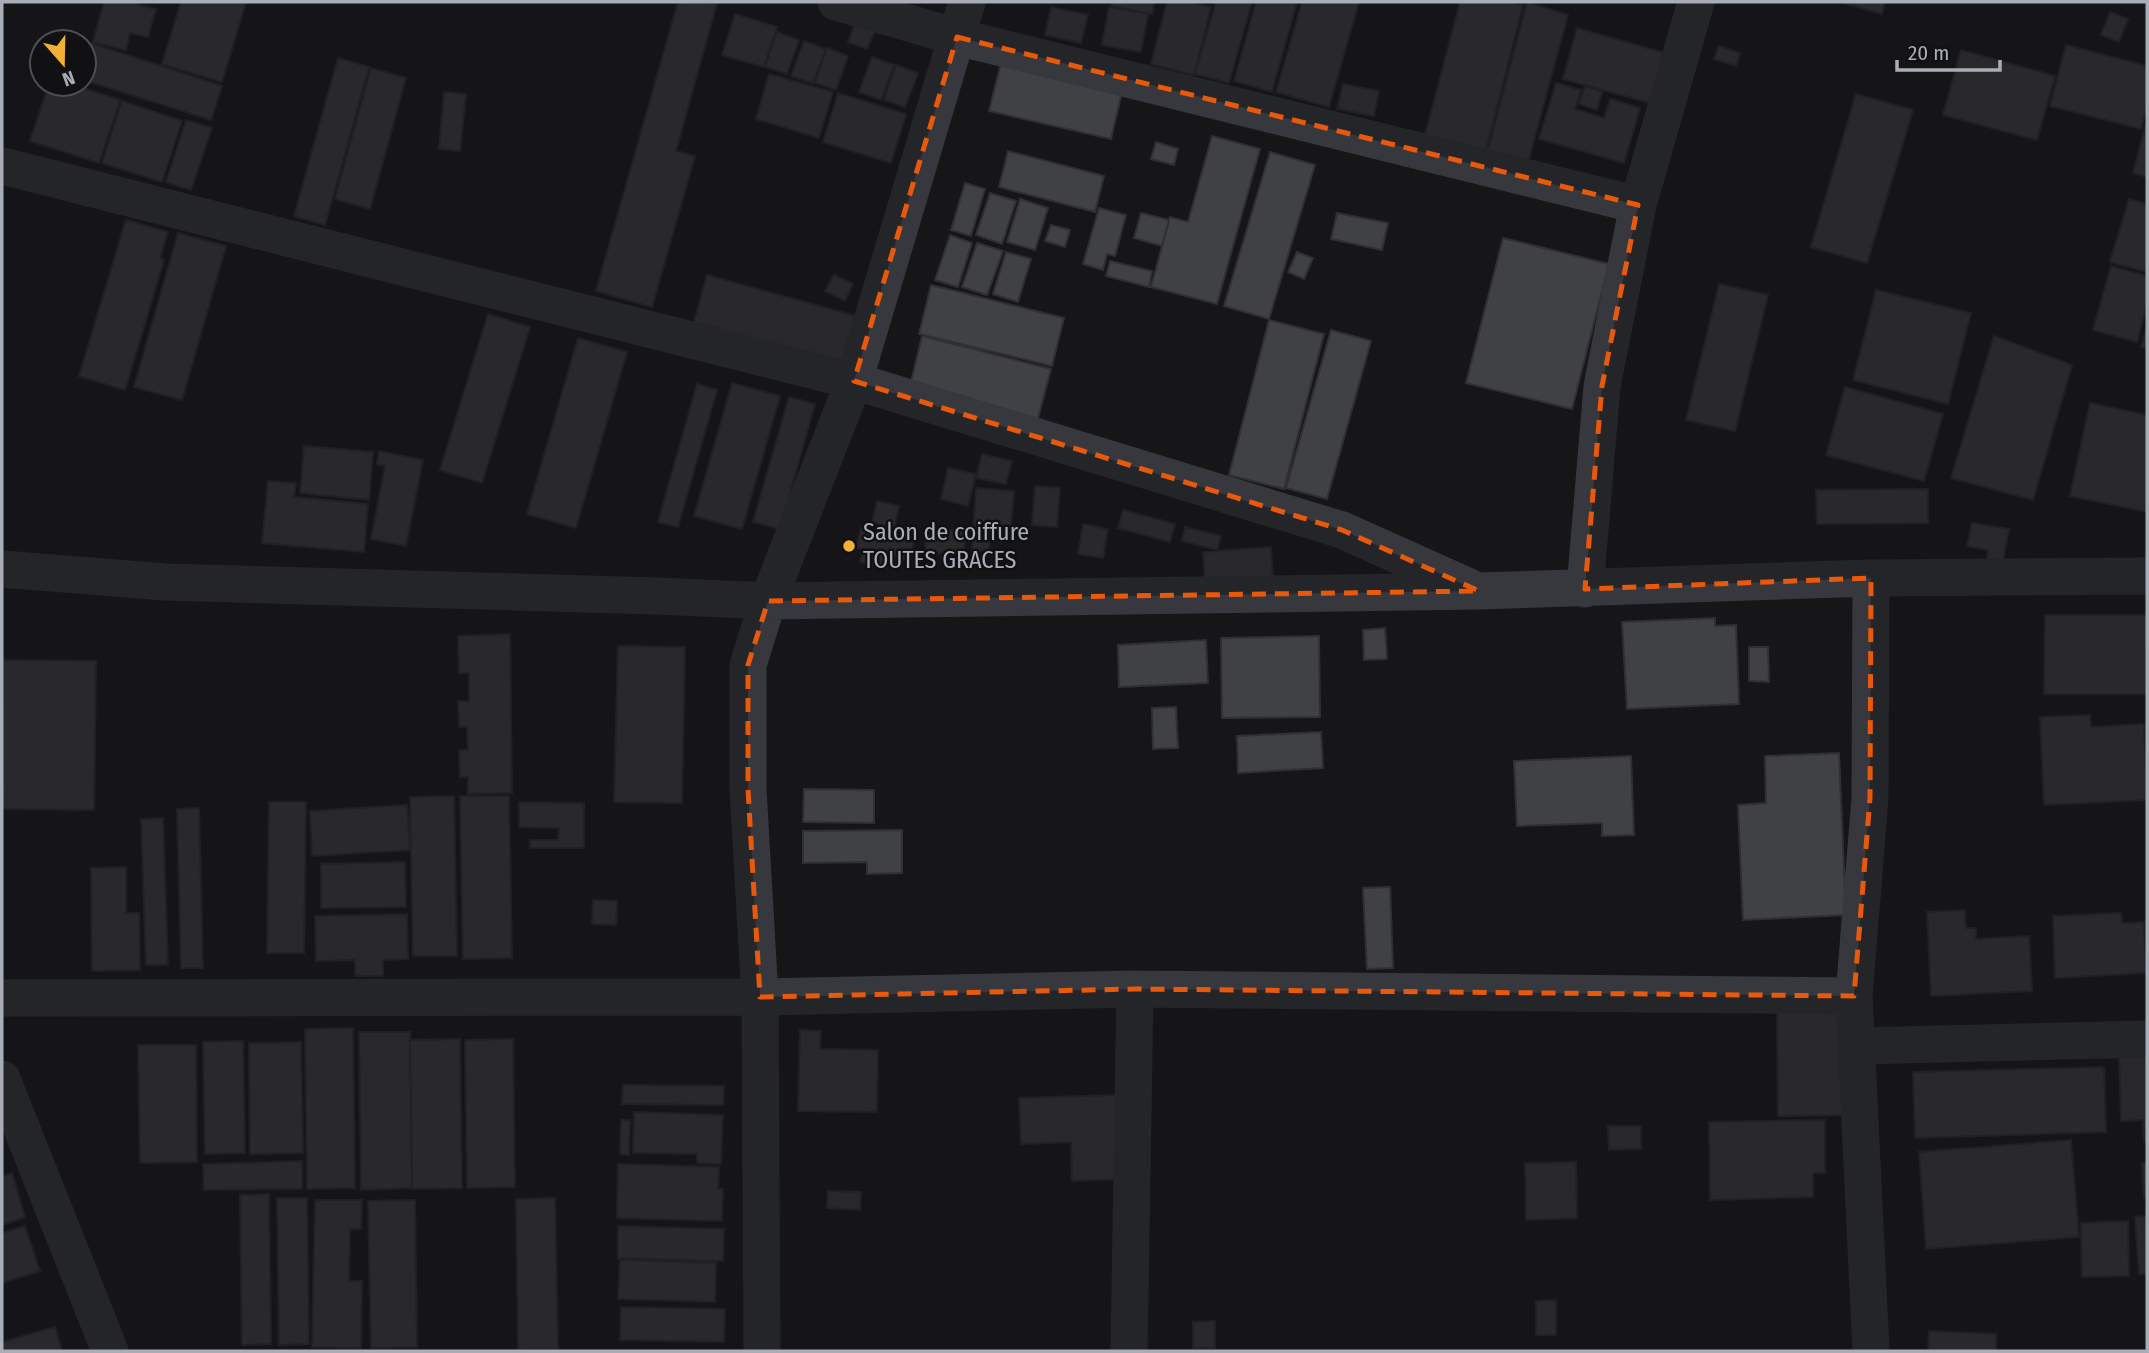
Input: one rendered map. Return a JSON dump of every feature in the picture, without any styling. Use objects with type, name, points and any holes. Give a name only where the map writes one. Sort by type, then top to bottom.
[{"type":"street","points":[[836,2],[957,37],[1638,205]]},
{"type":"street","points":[[762,1351],[760,997],[748,789],[748,665],[768,601],[854,381],[967,2]]},
{"type":"street","points":[[1585,589],[1602,386],[1638,205],[1696,2]]},
{"type":"street","points":[[2,166],[854,381],[1342,530],[1479,592]]},
{"type":"street","points":[[2,569],[165,582],[768,601],[1479,592],[1871,578],[2147,576]]},
{"type":"street","points":[[1871,578],[1870,798],[1854,996],[1871,1351]]},
{"type":"street","points":[[2,998],[760,997],[1135,989],[1854,996]]},
{"type":"street","points":[[1129,1351],[1135,989]]},
{"type":"street","points":[[1857,1046],[2147,1039]]},
{"type":"street","points":[[2,1079],[110,1351]]},
{"type":"highlighted area","points":[[957,37],[1638,205],[1602,386],[1585,589],[1871,578],[1870,798],[1854,996],[1135,989],[760,997],[748,789],[748,665],[768,601],[1479,591],[1342,530],[854,381]]},
{"type":"building","points":[[104,2],[139,2],[138,5],[156,9],[148,37],[130,33],[126,50],[98,43],[97,28]]},
{"type":"building","points":[[181,2],[246,2],[222,82],[162,64]]},
{"type":"building","points":[[678,2],[717,3],[676,151],[695,156],[652,307],[596,291]]},
{"type":"building","points":[[1112,2],[1154,2],[1152,14],[1111,6]]},
{"type":"building","points":[[1167,2],[1188,2],[1211,7],[1194,75],[1151,64]]},
{"type":"building","points":[[1216,2],[1252,2],[1229,83],[1195,74]]},
{"type":"building","points":[[1256,2],[1297,2],[1272,92],[1234,81]]},
{"type":"building","points":[[1302,2],[1359,2],[1329,107],[1276,92]]},
{"type":"building","points":[[1460,2],[1509,2],[1523,5],[1485,154],[1424,139]]},
{"type":"building","points":[[1527,2],[1568,15],[1526,170],[1486,158]]},
{"type":"building","points":[[1841,2],[1885,2],[1882,14]]},
{"type":"building","points":[[1051,7],[1088,15],[1081,43],[1045,35]]},
{"type":"building","points":[[1109,7],[1148,14],[1141,52],[1102,45]]},
{"type":"building","points":[[2110,12],[2128,19],[2119,42],[2101,35]]},
{"type":"building","points":[[735,14],[777,27],[764,67],[722,55]]},
{"type":"building","points":[[855,24],[875,31],[867,49],[848,42]]},
{"type":"building","points":[[1577,28],[1665,53],[1650,103],[1563,79]]},
{"type":"building","points":[[777,32],[799,40],[787,74],[765,67]]},
{"type":"building","points":[[804,41],[826,49],[813,83],[791,76]]},
{"type":"building","points":[[98,45],[222,86],[211,120],[98,84]]},
{"type":"building","points":[[2066,45],[2147,66],[2147,105],[2141,129],[2050,106]]},
{"type":"building","points":[[1719,46],[1740,53],[1736,66],[1714,59]]},
{"type":"building","points":[[827,48],[848,56],[836,90],[815,83]]},
{"type":"building","points":[[1961,50],[2055,76],[2037,140],[1943,115]]},
{"type":"building","points":[[872,57],[894,65],[881,100],[859,92]]},
{"type":"building","points":[[338,58],[369,67],[325,225],[294,216]]},
{"type":"building","points":[[1001,63],[1122,92],[1111,139],[989,111]]},
{"type":"building","points":[[896,65],[918,73],[905,107],[884,100]]},
{"type":"building","points":[[371,68],[406,78],[370,209],[335,199]]},
{"type":"building","points":[[769,74],[833,92],[819,138],[756,119]]},
{"type":"building","points":[[1556,83],[1581,90],[1575,109],[1604,118],[1610,99],[1640,108],[1624,163],[1539,139]]},
{"type":"building","points":[[1343,84],[1379,91],[1374,116],[1337,109]]},
{"type":"building","points":[[1585,86],[1602,92],[1597,110],[1579,104]]},
{"type":"building","points":[[444,92],[466,94],[460,151],[439,149]]},
{"type":"building","points":[[98,93],[120,100],[99,163],[30,141],[44,98],[98,98]]},
{"type":"building","points":[[838,93],[906,114],[891,163],[823,142]]},
{"type":"building","points":[[1856,94],[1913,110],[1867,263],[1811,247]]},
{"type":"building","points":[[122,101],[182,121],[162,182],[102,163]]},
{"type":"building","points":[[2147,119],[2147,177],[2133,173]]},
{"type":"building","points":[[186,120],[212,128],[191,190],[166,182]]},
{"type":"building","points":[[1212,136],[1260,149],[1217,304],[1151,287],[1170,217],[1188,222]]},
{"type":"building","points":[[1156,142],[1178,149],[1174,165],[1151,159]]},
{"type":"building","points":[[1008,151],[1104,176],[1095,212],[999,187]]},
{"type":"building","points":[[1270,152],[1315,165],[1269,319],[1224,306]]},
{"type":"building","points":[[965,183],[985,189],[971,236],[951,230]]},
{"type":"building","points":[[990,193],[1016,201],[1002,244],[976,235]]},
{"type":"building","points":[[1020,199],[1048,208],[1035,250],[1007,242]]},
{"type":"building","points":[[2129,199],[2147,204],[2147,272],[2110,262]]},
{"type":"building","points":[[1099,208],[1126,215],[1115,256],[1107,254],[1103,270],[1083,264]]},
{"type":"building","points":[[1141,213],[1169,220],[1162,246],[1134,238]]},
{"type":"building","points":[[1337,213],[1388,223],[1382,250],[1331,239]]},
{"type":"building","points":[[126,220],[168,232],[160,258],[164,260],[125,390],[79,376]]},
{"type":"building","points":[[1051,225],[1070,230],[1065,247],[1045,241]]},
{"type":"building","points":[[178,233],[226,246],[182,400],[134,387]]},
{"type":"building","points":[[950,235],[972,243],[958,287],[935,280]]},
{"type":"building","points":[[1503,238],[1609,264],[1572,409],[1466,383]]},
{"type":"building","points":[[977,243],[1003,251],[987,295],[962,287]]},
{"type":"building","points":[[1006,252],[1031,259],[1018,302],[993,294]]},
{"type":"building","points":[[1297,252],[1313,258],[1304,279],[1288,272]]},
{"type":"building","points":[[1110,261],[1152,271],[1149,287],[1106,276]]},
{"type":"building","points":[[2111,266],[2147,276],[2147,304],[2137,342],[2093,330]]},
{"type":"building","points":[[707,275],[863,318],[849,365],[694,322]]},
{"type":"building","points":[[834,275],[853,284],[845,301],[825,291]]},
{"type":"building","points":[[1719,284],[1768,295],[1735,431],[1686,420]]},
{"type":"building","points":[[931,285],[1064,318],[1052,366],[919,334]]},
{"type":"building","points":[[1876,290],[1971,313],[1948,404],[1853,380]]},
{"type":"building","points":[[488,314],[530,327],[482,483],[440,470]]},
{"type":"building","points":[[1269,320],[1324,334],[1284,489],[1229,475]]},
{"type":"building","points":[[2147,325],[2147,349],[2141,347]]},
{"type":"building","points":[[1331,330],[1371,341],[1327,499],[1286,488]]},
{"type":"building","points":[[922,336],[1051,369],[1037,422],[909,390]]},
{"type":"building","points":[[1994,336],[2072,365],[2033,500],[1951,478]]},
{"type":"building","points":[[578,338],[627,352],[576,528],[527,514]]},
{"type":"building","points":[[732,383],[780,396],[742,529],[694,516]]},
{"type":"building","points":[[697,384],[717,390],[678,527],[658,522]]},
{"type":"building","points":[[1845,387],[1943,414],[1924,481],[1826,455]]},
{"type":"building","points":[[789,397],[815,404],[780,529],[753,522]]},
{"type":"building","points":[[2090,403],[2147,415],[2147,512],[2070,496]]},
{"type":"building","points":[[304,446],[373,452],[369,500],[300,493]]},
{"type":"building","points":[[379,451],[423,460],[406,546],[371,539],[385,466],[377,464]]},
{"type":"building","points":[[982,454],[1012,461],[1006,484],[976,478]]},
{"type":"building","points":[[948,468],[976,474],[968,506],[941,499]]},
{"type":"building","points":[[268,481],[296,483],[294,497],[368,504],[364,552],[262,543]]},
{"type":"building","points":[[1035,486],[1060,488],[1057,527],[1032,525]]},
{"type":"building","points":[[976,488],[1014,491],[1010,536],[990,535],[989,551],[972,550]]},
{"type":"building","points":[[1928,489],[1928,523],[1817,524],[1816,490]]},
{"type":"building","points":[[877,501],[899,506],[894,528],[872,522]]},
{"type":"building","points":[[1123,510],[1175,524],[1170,542],[1118,528]]},
{"type":"building","points":[[1972,523],[2009,529],[2003,561],[1987,559],[1988,550],[1967,546]]},
{"type":"building","points":[[1083,524],[1108,529],[1103,558],[1078,554]]},
{"type":"building","points":[[1185,527],[1221,536],[1217,550],[1182,541]]},
{"type":"building","points":[[861,528],[914,540],[910,561],[890,556],[887,568],[860,562],[863,549],[856,548]]},
{"type":"building","points":[[926,530],[965,530],[964,554],[925,553]]},
{"type":"building","points":[[1271,547],[1273,579],[1205,584],[1203,552]]},
{"type":"building","points":[[2045,615],[2147,615],[2146,694],[2044,694]]},
{"type":"building","points":[[1715,618],[1715,626],[1736,625],[1739,704],[1627,709],[1622,622]]},
{"type":"building","points":[[1385,628],[1387,659],[1364,660],[1363,630]]},
{"type":"building","points":[[510,634],[512,793],[468,794],[468,777],[460,777],[459,750],[468,750],[467,727],[459,727],[458,701],[469,701],[469,673],[459,673],[458,636]]},
{"type":"building","points":[[1319,636],[1320,717],[1222,718],[1221,638]]},
{"type":"building","points":[[1206,640],[1208,683],[1119,687],[1118,645]]},
{"type":"building","points":[[618,646],[685,647],[682,803],[614,802]]},
{"type":"building","points":[[1749,647],[1768,647],[1769,682],[1749,681]]},
{"type":"building","points":[[3,660],[96,661],[94,810],[2,809]]},
{"type":"building","points":[[1176,707],[1178,748],[1153,749],[1152,708]]},
{"type":"building","points":[[2090,715],[2091,727],[2144,724],[2147,800],[2044,805],[2040,717]]},
{"type":"building","points":[[1321,732],[1323,768],[1238,773],[1237,736]]},
{"type":"building","points":[[1839,753],[1846,915],[1743,920],[1738,805],[1766,803],[1765,756]]},
{"type":"building","points":[[1631,756],[1634,835],[1602,836],[1602,823],[1517,826],[1514,761]]},
{"type":"building","points":[[804,789],[874,790],[874,823],[803,822]]},
{"type":"building","points":[[454,796],[457,956],[413,956],[410,797]]},
{"type":"building","points":[[460,796],[509,796],[512,958],[463,959]]},
{"type":"building","points":[[269,802],[306,802],[304,953],[267,953]]},
{"type":"building","points":[[519,802],[584,803],[584,848],[530,848],[530,840],[558,840],[559,828],[519,827]]},
{"type":"building","points":[[407,805],[410,850],[312,856],[310,811]]},
{"type":"building","points":[[199,808],[203,968],[181,968],[177,809]]},
{"type":"building","points":[[163,818],[168,965],[146,965],[141,819]]},
{"type":"building","points":[[902,830],[902,873],[867,874],[867,862],[803,863],[803,831]]},
{"type":"building","points":[[405,862],[406,907],[321,908],[321,864]]},
{"type":"building","points":[[126,867],[126,913],[139,913],[140,970],[92,971],[91,868]]},
{"type":"building","points":[[1390,887],[1393,968],[1367,969],[1363,888]]},
{"type":"building","points":[[593,900],[617,901],[616,925],[592,924]]},
{"type":"building","points":[[1965,910],[1966,928],[1976,928],[1976,939],[2029,936],[2032,991],[1931,996],[1927,912]]},
{"type":"building","points":[[2121,913],[2122,923],[2144,922],[2146,973],[2055,978],[2053,916]]},
{"type":"building","points":[[407,914],[408,959],[383,960],[383,976],[355,976],[355,960],[316,961],[315,916]]},
{"type":"building","points":[[1843,1010],[1845,1115],[1778,1116],[1777,1012]]},
{"type":"building","points":[[353,1028],[355,1188],[307,1189],[305,1029]]},
{"type":"building","points":[[800,1030],[821,1031],[820,1049],[878,1050],[877,1112],[798,1111]]},
{"type":"building","points":[[359,1032],[410,1032],[412,1188],[361,1190]]},
{"type":"building","points":[[460,1039],[462,1188],[412,1189],[410,1040]]},
{"type":"building","points":[[513,1039],[515,1187],[467,1188],[465,1040]]},
{"type":"building","points":[[243,1041],[245,1153],[205,1154],[203,1042]]},
{"type":"building","points":[[301,1042],[303,1153],[250,1154],[249,1043]]},
{"type":"building","points":[[138,1045],[196,1045],[197,1162],[140,1163]]},
{"type":"building","points":[[2147,1049],[2147,1142],[2144,1142],[2143,1120],[2121,1121],[2119,1050]]},
{"type":"building","points":[[2104,1067],[2106,1132],[1915,1138],[1913,1072]]},
{"type":"building","points":[[623,1085],[724,1086],[723,1105],[622,1104]]},
{"type":"building","points":[[1117,1095],[1120,1179],[1072,1181],[1071,1142],[1021,1144],[1019,1098]]},
{"type":"building","points":[[634,1112],[723,1115],[721,1164],[697,1163],[697,1154],[633,1153]]},
{"type":"building","points":[[621,1120],[630,1120],[629,1155],[620,1154]]},
{"type":"building","points":[[1825,1120],[1825,1173],[1813,1173],[1813,1197],[1710,1200],[1709,1122]]},
{"type":"building","points":[[1608,1126],[1641,1126],[1641,1149],[1609,1150]]},
{"type":"building","points":[[2071,1140],[2079,1237],[1926,1249],[1919,1152]]},
{"type":"building","points":[[302,1161],[302,1189],[204,1190],[203,1164]]},
{"type":"building","points":[[1576,1162],[1577,1218],[1526,1220],[1525,1163]]},
{"type":"building","points":[[2142,1163],[2147,1163],[2147,1197],[2144,1198]]},
{"type":"building","points":[[618,1164],[719,1167],[718,1189],[723,1189],[722,1221],[617,1218]]},
{"type":"building","points":[[12,1173],[25,1217],[2,1225],[2,1176]]},
{"type":"building","points":[[828,1191],[861,1192],[860,1210],[827,1208]]},
{"type":"building","points":[[269,1194],[271,1344],[242,1345],[240,1195]]},
{"type":"building","points":[[277,1198],[307,1198],[309,1344],[279,1345]]},
{"type":"building","points":[[555,1198],[558,1349],[518,1350],[516,1199]]},
{"type":"building","points":[[315,1200],[362,1200],[361,1229],[350,1229],[349,1281],[362,1281],[361,1348],[312,1347]]},
{"type":"building","points":[[415,1200],[417,1347],[371,1348],[368,1201]]},
{"type":"building","points":[[2147,1216],[2147,1274],[2139,1274],[2135,1217]]},
{"type":"building","points":[[2128,1221],[2129,1276],[2082,1277],[2081,1223]]},
{"type":"building","points":[[25,1226],[40,1271],[2,1283],[2,1233]]},
{"type":"building","points":[[618,1226],[724,1229],[723,1261],[618,1258]]},
{"type":"building","points":[[620,1260],[716,1263],[715,1302],[618,1299]]},
{"type":"building","points":[[1556,1300],[1556,1335],[1536,1335],[1536,1301]]},
{"type":"building","points":[[621,1307],[725,1309],[724,1342],[620,1340]]},
{"type":"building","points":[[1215,1321],[1215,1348],[1193,1348],[1193,1322]]},
{"type":"building","points":[[55,1327],[62,1351],[2,1351],[2,1342]]},
{"type":"building","points":[[1929,1331],[1996,1334],[1996,1351],[1928,1351]]},
{"type":"place","name":"Salon de coiffure TOUTES GRACES","points":[[849,546]]}]
